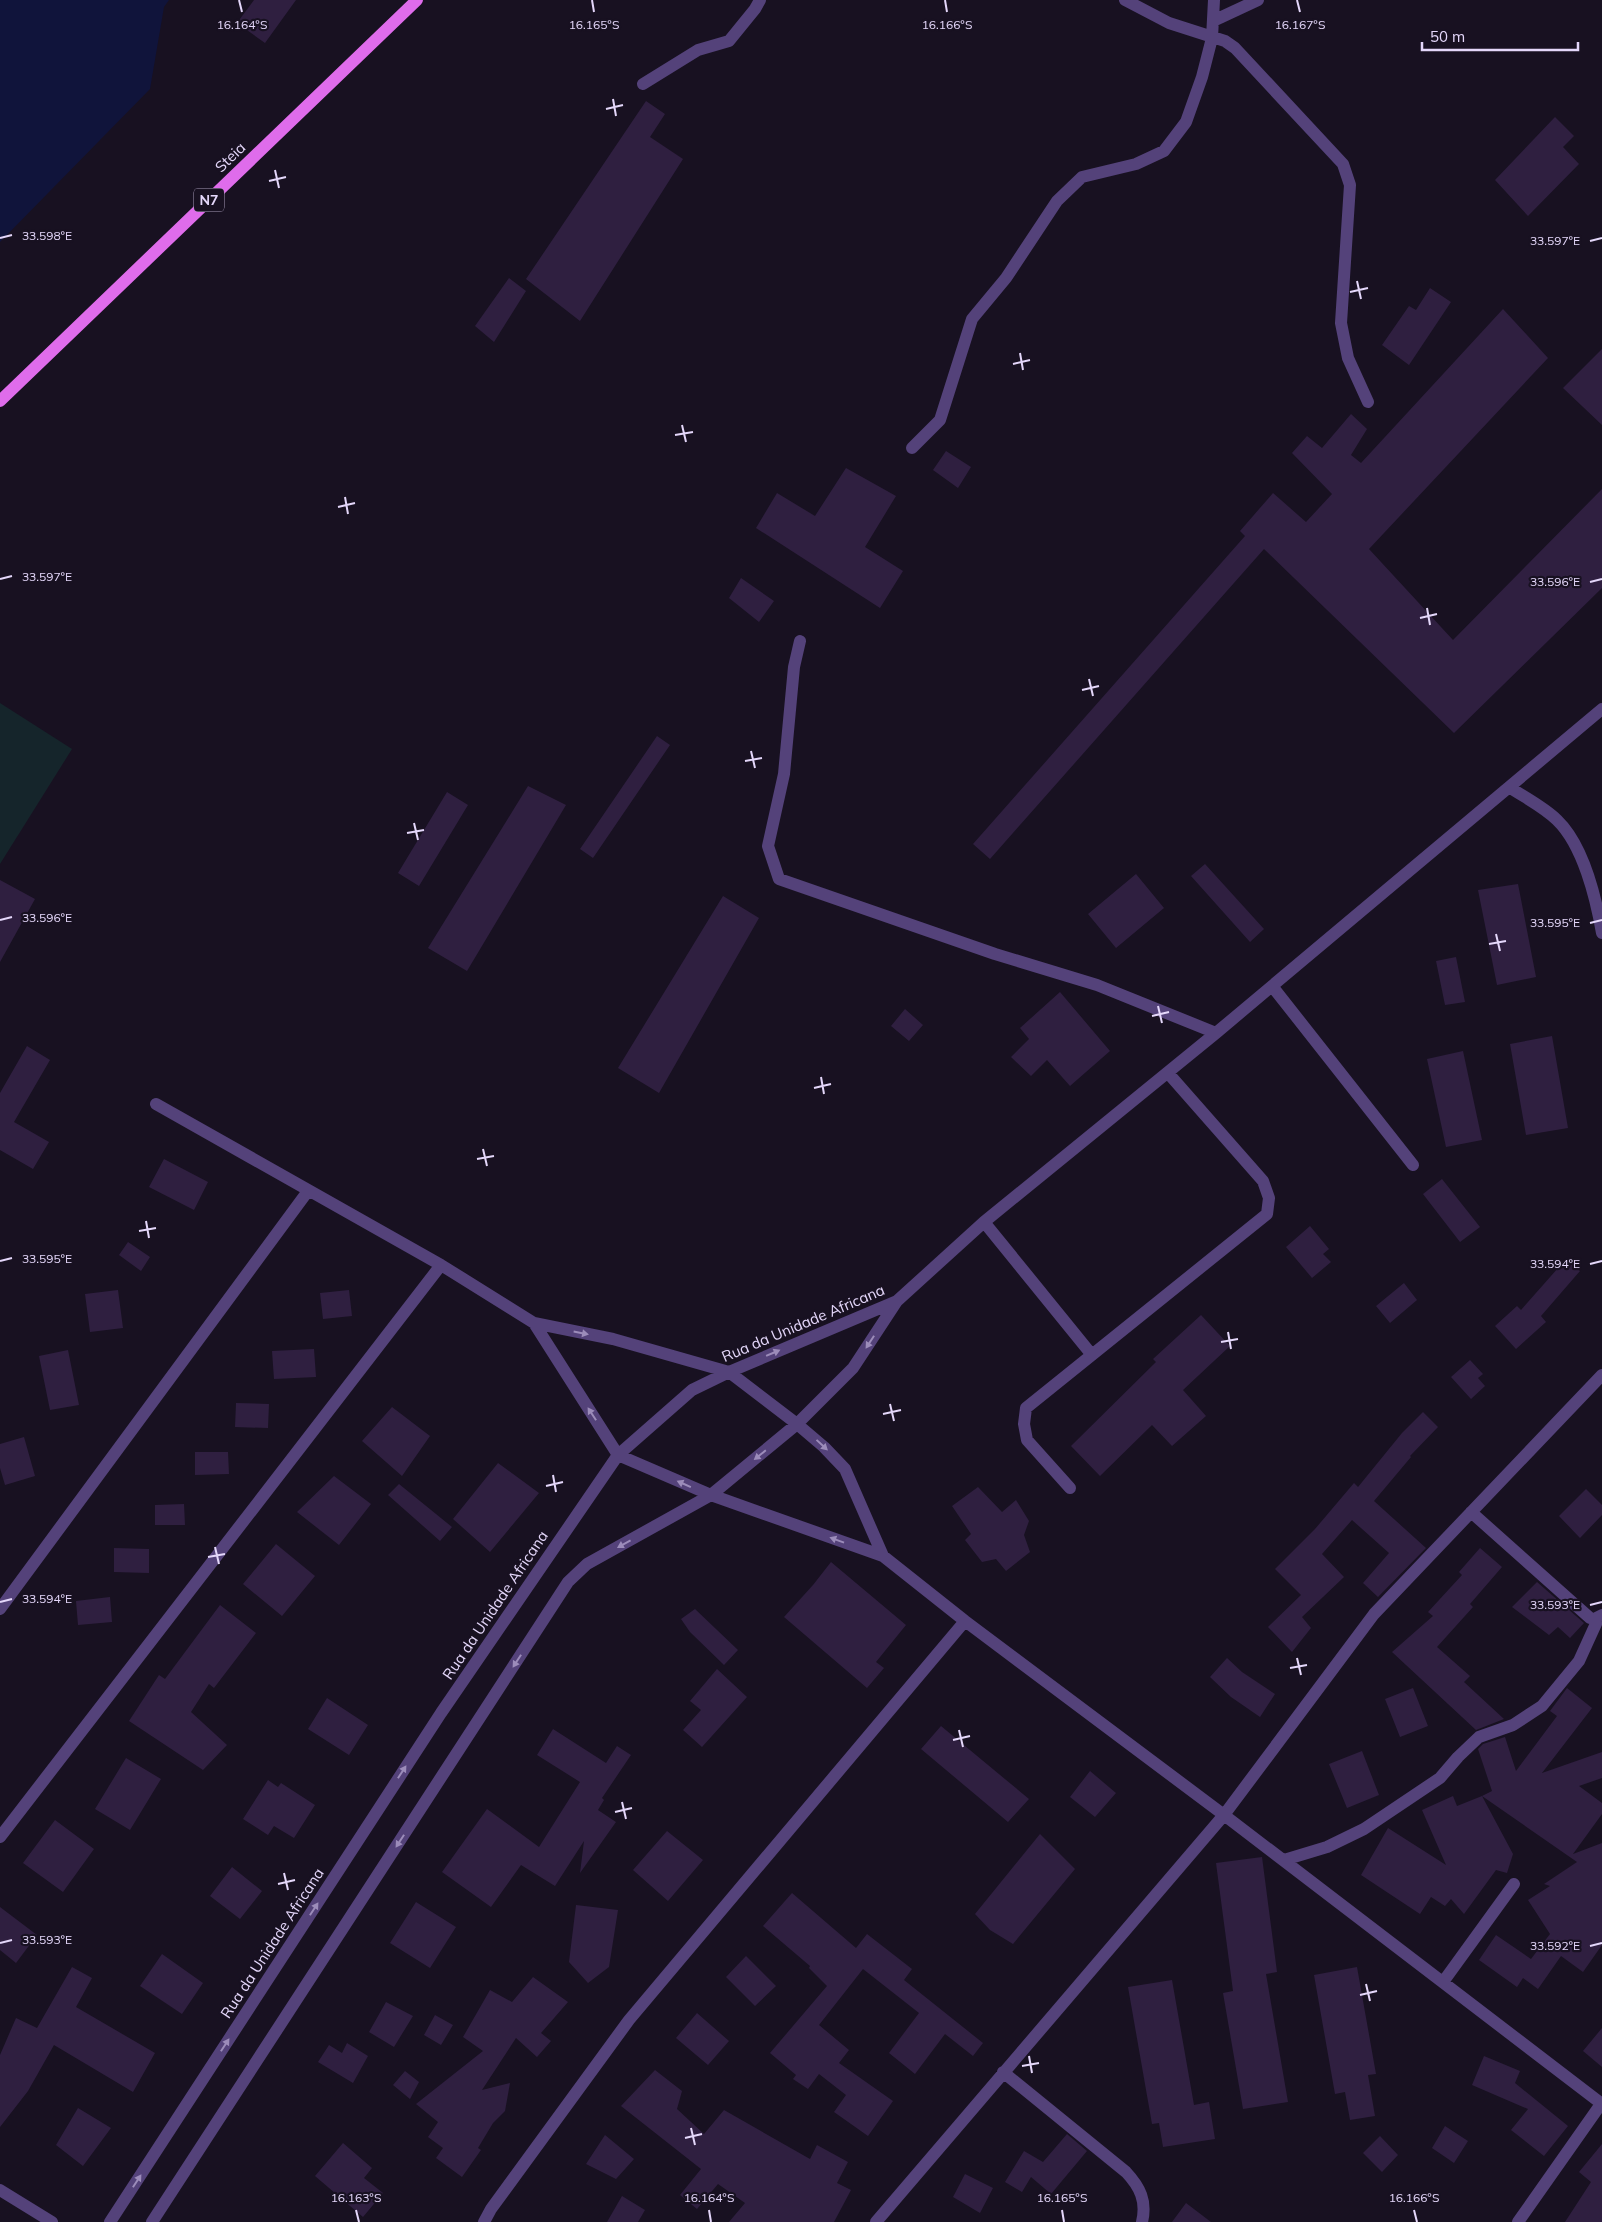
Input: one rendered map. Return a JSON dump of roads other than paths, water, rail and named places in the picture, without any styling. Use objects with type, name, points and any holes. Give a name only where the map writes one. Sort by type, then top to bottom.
[{"type":"main road","name":"Steia","points":[[0,401],[418,0]]},
{"type":"street","points":[[643,84],[698,50],[729,41],[760,0]]},
{"type":"street","points":[[1126,0],[1169,22],[1225,41],[1235,48],[1344,164],[1350,184],[1341,323],[1348,358],[1368,402]]},
{"type":"street","points":[[912,448],[940,420],[972,319],[1006,278],[1057,201],[1082,177],[1136,164],[1164,151],[1186,122],[1202,77],[1212,38],[1214,0]]},
{"type":"street","points":[[1213,21],[1258,0]]},
{"type":"street","points":[[800,641],[794,667],[784,774],[768,846],[779,879],[995,954],[1097,985],[1216,1033]]},
{"type":"street","points":[[896,1301],[984,1222],[1168,1073],[1602,709]]},
{"type":"street","points":[[1509,787],[1557,819],[1574,841],[1585,870],[1602,933]]},
{"type":"street","points":[[1272,986],[1413,1165]]},
{"type":"street","points":[[1070,1488],[1027,1440],[1024,1424],[1026,1408],[1267,1214],[1269,1198],[1263,1181],[1168,1073]]},
{"type":"street","points":[[156,1104],[441,1266],[534,1323],[612,1339],[729,1372],[798,1424],[845,1469],[883,1556]]},
{"type":"street","points":[[0,1609],[308,1191]]},
{"type":"street","points":[[984,1222],[1092,1355]]},
{"type":"street","points":[[0,1837],[441,1266]]},
{"type":"street","name":"Rua da Unidade Africana","points":[[110,2222],[441,1713],[618,1455],[692,1390],[729,1372],[896,1301]]},
{"type":"street","name":"Rua da Unidade Africana","points":[[152,2222],[568,1582],[587,1564],[711,1495],[798,1424],[853,1368],[896,1301]]},
{"type":"street","points":[[534,1323],[618,1455],[711,1495],[883,1556],[965,1621],[1284,1860],[1601,2104],[1518,2222]]},
{"type":"street","points":[[876,2222],[1002,2072],[1224,1815],[1374,1614],[1602,1375]]},
{"type":"street","points":[[1471,1512],[1590,1618],[1600,1616]]},
{"type":"street","points":[[1284,1860],[1327,1847],[1364,1829],[1440,1778],[1479,1737],[1513,1725],[1542,1706],[1578,1661],[1600,1616]]},
{"type":"street","points":[[484,2222],[497,2201],[629,2020],[965,1621]]},
{"type":"street","points":[[1443,1982],[1514,1884]]},
{"type":"street","points":[[1002,2072],[1126,2172],[1137,2183],[1143,2197],[1145,2212],[1142,2222]]},
{"type":"street","points":[[0,2190],[52,2222]]}]
